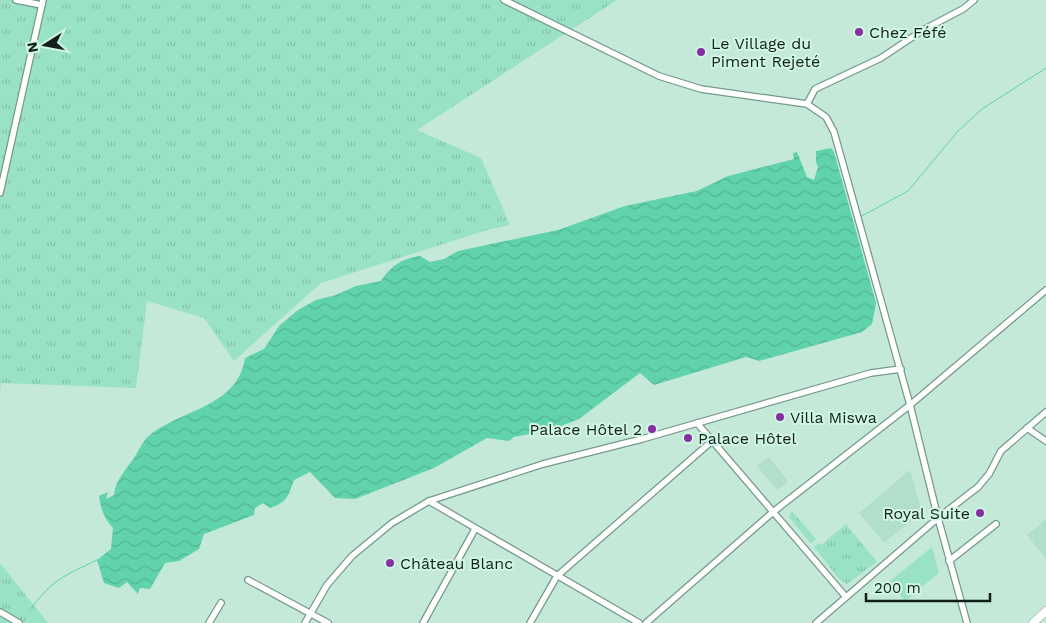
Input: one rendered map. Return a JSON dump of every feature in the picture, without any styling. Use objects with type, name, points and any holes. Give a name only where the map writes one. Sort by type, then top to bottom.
[{"type":"highway","points":[[1033,623],[1046,612]]},
{"type":"street","points":[[0,193],[42,3],[16,0]]},
{"type":"street","points":[[504,0],[659,76],[701,89],[807,104],[826,117],[834,132],[910,405],[949,561],[967,623]]},
{"type":"street","points":[[807,104],[815,89],[881,58],[923,30],[963,9],[974,0]]},
{"type":"street","points":[[646,623],[773,512],[910,405],[1046,290]]},
{"type":"street","points":[[305,623],[327,585],[352,556],[392,523],[429,501],[543,464],[871,373],[900,369]]},
{"type":"street","points":[[816,623],[938,518],[978,487],[989,474],[1001,451],[1046,412]]},
{"type":"street","points":[[696,423],[846,597]]},
{"type":"street","points":[[1027,428],[1046,441]]},
{"type":"street","points":[[530,623],[558,576],[712,441]]},
{"type":"street","points":[[429,501],[640,623]]},
{"type":"street","points":[[949,561],[996,524]]},
{"type":"street","points":[[423,623],[475,529]]},
{"type":"street","points":[[248,580],[328,623]]},
{"type":"street","points":[[209,623],[221,603]]},
{"type":"street","points":[[0,612],[19,623]]},
{"type":"shaded area","points":[[769,457],[788,481],[777,490],[757,466]]},
{"type":"shaded area","points":[[910,470],[922,512],[884,543],[859,513]]},
{"type":"shaded area","points":[[1046,519],[1046,559],[1027,535]]},
{"type":"green space","points":[[0,0],[617,0],[417,130],[481,158],[510,225],[487,230],[321,283],[234,361],[204,318],[147,301],[136,388],[1,383],[0,392]]},
{"type":"green space","points":[[792,511],[816,539],[811,544],[789,517]]},
{"type":"green space","points":[[846,524],[877,562],[847,584],[839,579],[814,547],[819,543],[821,545]]},
{"type":"green space","points":[[932,547],[939,573],[905,601],[889,582]]},
{"type":"green space","points":[[0,563],[48,623],[0,623]]},
{"type":"water","points":[[831,148],[834,152],[876,303],[872,324],[862,332],[759,361],[746,357],[654,385],[640,373],[579,419],[551,430],[514,437],[509,441],[487,438],[434,468],[355,499],[335,498],[310,472],[294,480],[289,494],[284,501],[270,508],[263,503],[255,508],[254,515],[204,534],[199,549],[179,561],[165,563],[150,589],[140,588],[138,594],[127,582],[119,588],[104,583],[97,560],[111,549],[113,528],[103,514],[99,496],[108,492],[106,499],[114,495],[120,477],[151,434],[208,405],[232,387],[240,374],[245,358],[264,349],[279,326],[298,310],[316,300],[336,295],[356,286],[381,281],[393,267],[407,259],[420,256],[430,262],[444,259],[458,251],[558,230],[625,206],[697,191],[728,176],[794,159],[793,153],[797,152],[807,177],[814,180],[818,167],[816,151]]},
{"type":"waterway","points":[[860,217],[908,191],[958,131],[982,109],[1046,68]]},
{"type":"waterway","points":[[29,611],[52,585],[97,560]]},
{"type":"place","name":"Chez Féfé","points":[[859,32]]},
{"type":"place","name":"Le Village du Piment Rejeté","points":[[701,52]]},
{"type":"place","name":"Villa Miswa","points":[[780,417]]},
{"type":"place","name":"Palace Hôtel 2","points":[[652,429]]},
{"type":"place","name":"Palace Hôtel","points":[[688,438]]},
{"type":"place","name":"Royal Suite","points":[[980,513]]},
{"type":"place","name":"Château Blanc","points":[[390,563]]}]
